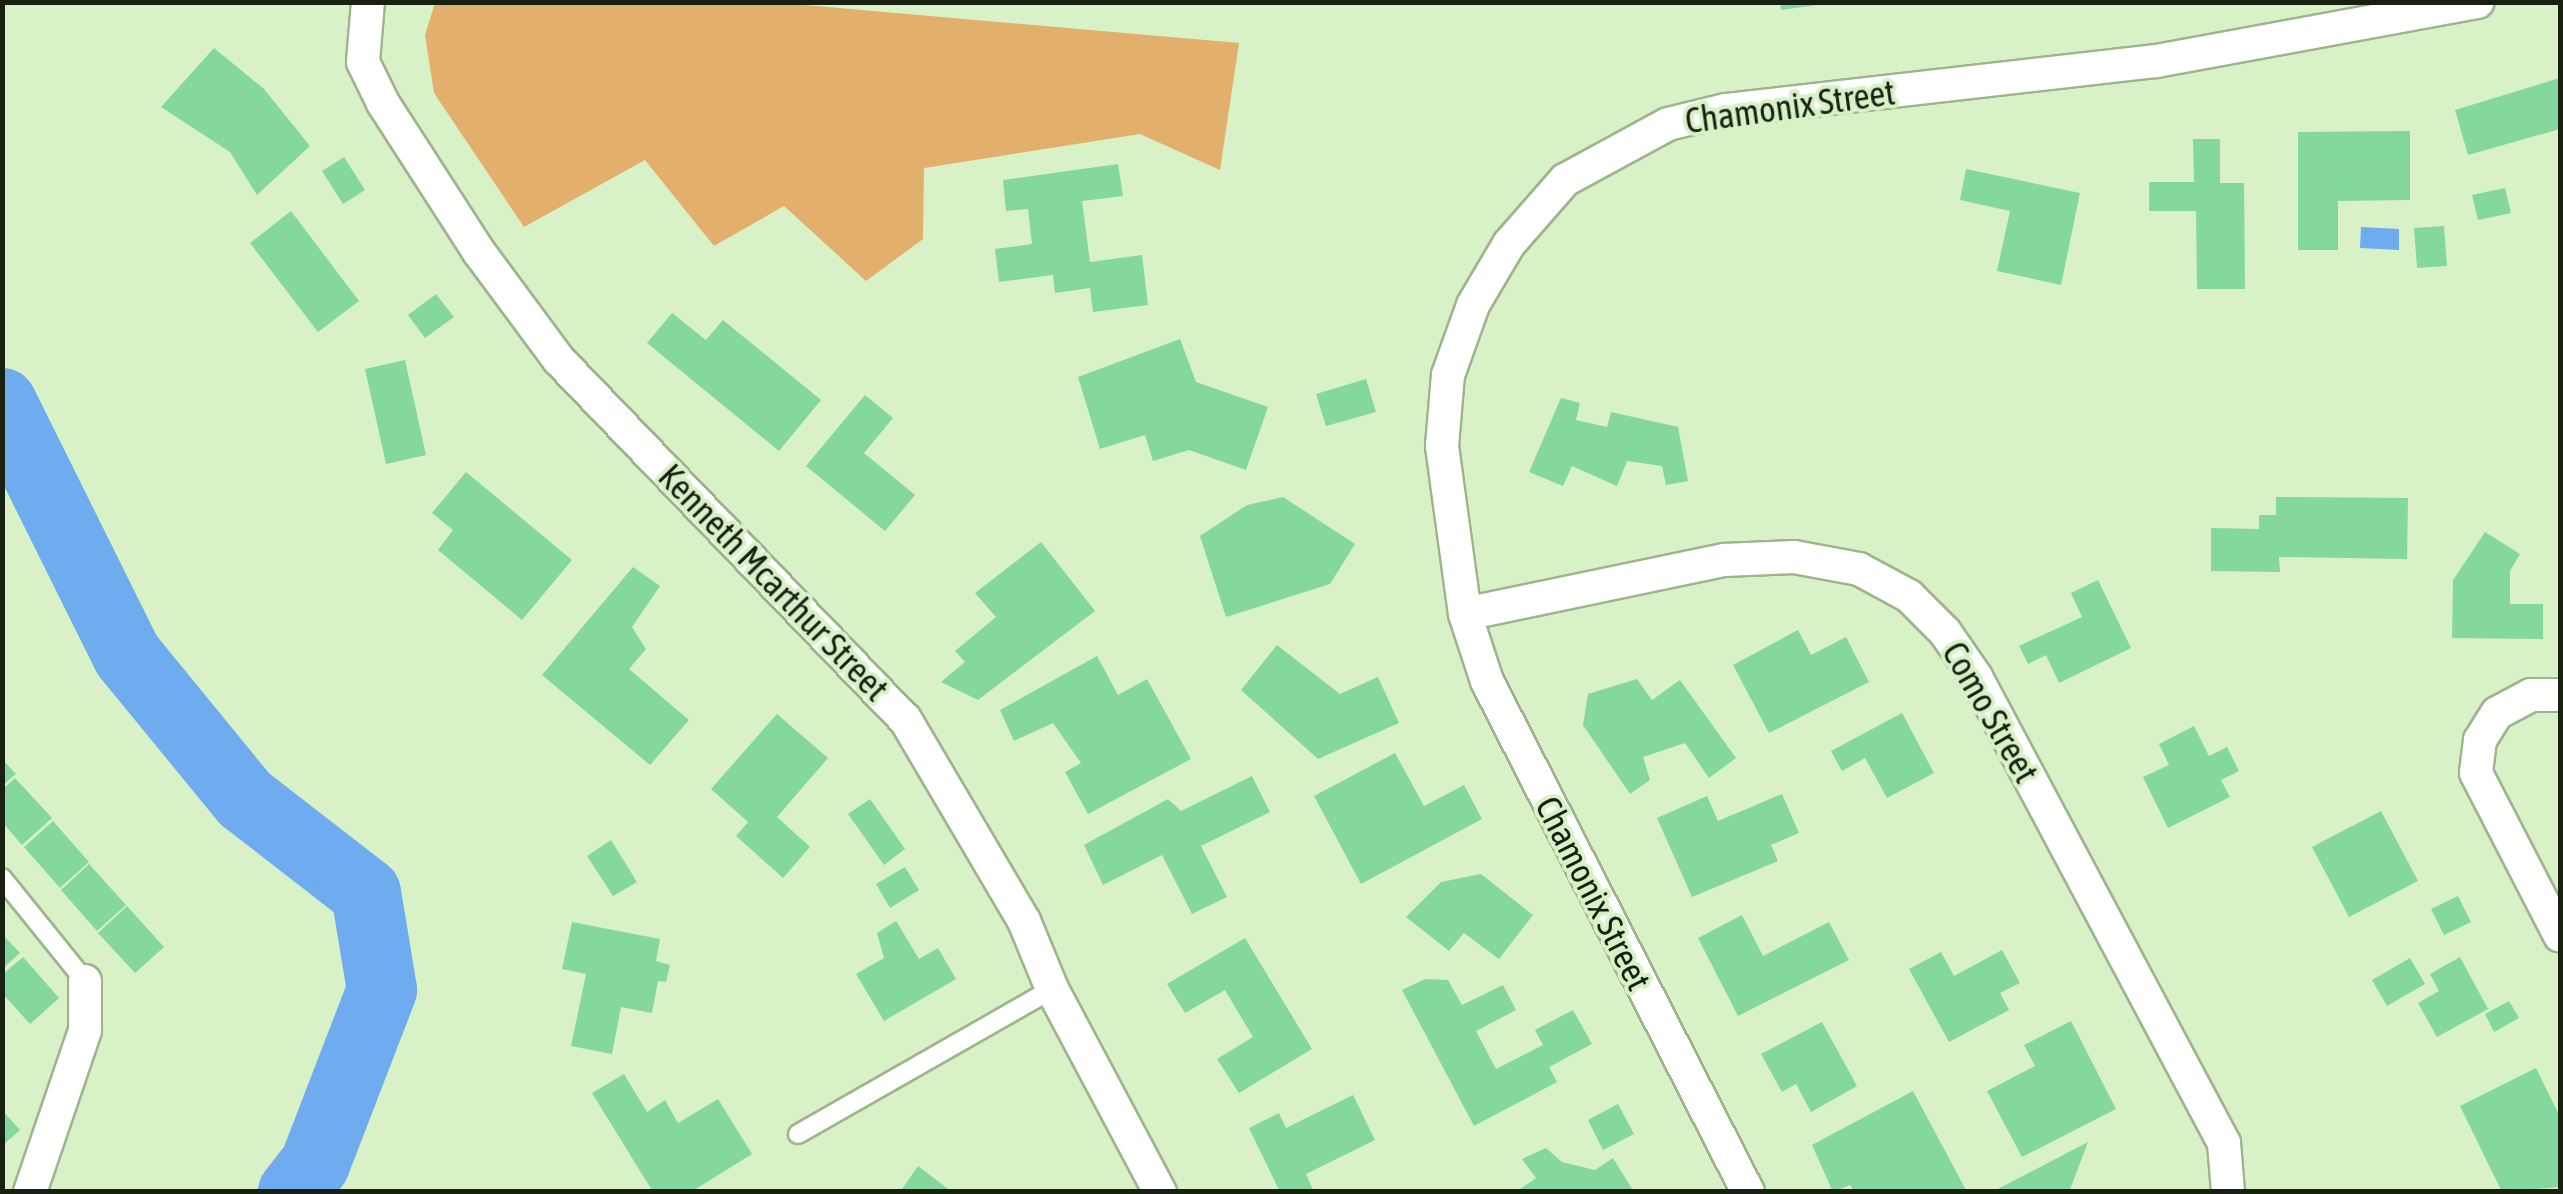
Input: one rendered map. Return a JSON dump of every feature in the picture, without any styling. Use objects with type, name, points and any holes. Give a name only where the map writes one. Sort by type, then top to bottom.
[{"type":"street","name":"Kenneth Mcarthur Street","points":[[368,2],[363,62],[409,150],[478,252],[559,360],[906,719],[1024,921],[1052,989],[1160,1192]]},
{"type":"street","name":"Chamonix Street","points":[[1748,1192],[1487,681],[1465,614],[1442,446],[1448,375],[1473,305],[1509,244],[1565,180],[1618,146],[1726,110],[2156,61],[2478,2]]},
{"type":"street","name":"Como Street","points":[[1465,614],[1648,572],[1794,556],[1859,569],[1908,596],[1945,632],[1994,712],[2224,1143],[2228,1192]]},
{"type":"street","points":[[2560,695],[2531,695],[2497,713],[2480,740],[2476,773],[2560,936]]},
{"type":"street","points":[[30,1192],[85,1030],[85,982]]},
{"type":"lane","points":[[2,878],[85,982]]},
{"type":"lane","points":[[798,1134],[1052,989]]},
{"type":"shaded area","points":[[435,3],[782,3],[1239,43],[1220,170],[1140,134],[924,168],[923,239],[866,281],[784,206],[714,246],[645,160],[524,227],[434,93],[425,35]]},
{"type":"water","points":[[2361,227],[2399,229],[2399,250],[2360,248]]},
{"type":"building","points":[[1780,2],[1817,2],[1817,5],[1781,10]]},
{"type":"building","points":[[214,48],[264,89],[310,146],[257,195],[230,152],[161,107]]},
{"type":"building","points":[[2560,78],[2560,129],[2468,155],[2455,110]]},
{"type":"building","points":[[2410,131],[2410,200],[2338,201],[2338,250],[2298,250],[2298,132]]},
{"type":"building","points":[[2193,139],[2220,139],[2220,183],[2244,183],[2245,289],[2197,289],[2196,211],[2149,211],[2149,182],[2194,182]]},
{"type":"building","points":[[344,157],[365,190],[343,204],[322,171]]},
{"type":"building","points":[[1118,164],[1123,196],[1082,201],[1090,262],[1142,255],[1148,305],[1093,312],[1090,288],[1055,293],[1053,275],[999,282],[995,249],[1032,244],[1028,209],[1006,211],[1003,180]]},
{"type":"building","points":[[1966,169],[2080,193],[2061,285],[1997,271],[2010,211],[1960,200]]},
{"type":"building","points":[[2505,188],[2511,213],[2478,220],[2472,195]]},
{"type":"building","points":[[291,211],[359,301],[318,332],[250,243]]},
{"type":"building","points":[[2444,226],[2447,266],[2417,268],[2414,228]]},
{"type":"building","points":[[436,294],[454,317],[425,338],[408,315]]},
{"type":"building","points":[[672,313],[706,340],[723,320],[821,400],[779,451],[647,343]]},
{"type":"building","points":[[1180,339],[1196,382],[1268,407],[1246,470],[1189,450],[1153,461],[1145,435],[1100,449],[1078,377]]},
{"type":"building","points":[[405,360],[426,455],[386,464],[365,369]]},
{"type":"building","points":[[1366,379],[1376,412],[1326,426],[1316,394]]},
{"type":"building","points":[[865,395],[893,418],[864,453],[915,495],[885,531],[806,466]]},
{"type":"building","points":[[1561,398],[1580,403],[1576,420],[1607,427],[1611,412],[1678,427],[1688,481],[1666,485],[1662,466],[1627,461],[1617,486],[1572,466],[1563,486],[1529,472]]},
{"type":"building","points":[[466,472],[572,560],[522,620],[438,550],[453,530],[432,513]]},
{"type":"building","points":[[1283,497],[1355,544],[1330,584],[1226,617],[1200,536],[1247,505]]},
{"type":"building","points":[[2276,497],[2408,498],[2407,559],[2279,557],[2280,572],[2211,571],[2211,528],[2259,529],[2259,515],[2276,515]]},
{"type":"building","points":[[2485,532],[2520,554],[2510,571],[2510,604],[2543,604],[2543,639],[2452,638],[2453,580]]},
{"type":"building","points":[[1041,542],[1095,611],[978,700],[941,682],[965,662],[955,651],[996,617],[975,593]]},
{"type":"building","points":[[633,567],[660,586],[632,627],[646,649],[629,669],[689,720],[650,765],[542,675]]},
{"type":"building","points":[[2098,580],[2131,648],[2059,683],[2046,655],[2028,664],[2019,646],[2082,617],[2071,593]]},
{"type":"building","points":[[1798,630],[1811,655],[1846,637],[1869,682],[1769,733],[1733,665]]},
{"type":"building","points":[[1277,645],[1340,694],[1378,677],[1399,723],[1318,759],[1241,690]]},
{"type":"building","points":[[1097,656],[1118,695],[1147,679],[1191,759],[1088,814],[1065,772],[1081,763],[1053,723],[1014,741],[1000,710]]},
{"type":"building","points":[[1637,679],[1652,700],[1680,680],[1736,758],[1709,778],[1685,743],[1643,757],[1650,780],[1630,794],[1583,725],[1588,694]]},
{"type":"building","points":[[1902,713],[1934,773],[1887,798],[1865,758],[1842,771],[1831,751]]},
{"type":"building","points":[[777,714],[828,758],[777,817],[810,847],[783,878],[736,836],[748,822],[711,789]]},
{"type":"building","points":[[2194,726],[2209,756],[2227,747],[2239,771],[2221,780],[2230,797],[2168,828],[2143,777],[2169,765],[2159,744]]},
{"type":"building","points":[[1395,753],[1424,806],[1464,785],[1482,819],[1361,884],[1314,796]]},
{"type":"building","points":[[2,759],[16,774],[2,786]]},
{"type":"building","points":[[1252,776],[1270,812],[1201,846],[1227,897],[1192,914],[1162,855],[1103,885],[1084,845],[1168,799],[1181,811]]},
{"type":"building","points":[[15,778],[52,818],[22,845],[3,823],[3,789]]},
{"type":"building","points":[[1782,794],[1799,833],[1771,845],[1778,861],[1692,897],[1657,818],[1707,796],[1718,821]]},
{"type":"building","points":[[870,799],[905,849],[884,865],[848,814]]},
{"type":"building","points":[[2381,811],[2418,881],[2349,917],[2312,847]]},
{"type":"building","points":[[53,821],[89,862],[60,888],[24,847]]},
{"type":"building","points":[[611,840],[637,882],[613,896],[587,856]]},
{"type":"building","points":[[89,864],[126,905],[97,931],[61,890]]},
{"type":"building","points":[[905,867],[919,890],[890,908],[876,884]]},
{"type":"building","points":[[1481,874],[1533,915],[1499,959],[1464,933],[1449,951],[1406,917],[1441,882]]},
{"type":"building","points":[[2458,896],[2471,922],[2444,935],[2431,909]]},
{"type":"building","points":[[127,906],[164,947],[135,973],[98,933]]},
{"type":"building","points":[[1742,915],[1763,956],[1829,922],[1849,960],[1738,1016],[1698,938]]},
{"type":"building","points":[[896,921],[919,959],[938,948],[956,979],[884,1021],[856,974],[884,958],[877,933]]},
{"type":"building","points":[[572,922],[660,939],[656,961],[670,965],[666,982],[658,981],[652,1013],[621,1007],[612,1054],[571,1046],[586,974],[562,969]]},
{"type":"building","points":[[2,934],[20,953],[2,969]]},
{"type":"building","points":[[1245,938],[1312,1049],[1239,1093],[1217,1059],[1253,1037],[1225,990],[1185,1013],[1167,984]]},
{"type":"building","points":[[2002,950],[2020,983],[2000,993],[2009,1010],[1949,1042],[1909,969],[1941,952],[1954,976]]},
{"type":"building","points":[[23,957],[59,998],[30,1024],[2,993],[2,975]]},
{"type":"building","points":[[2460,957],[2488,1009],[2437,1037],[2418,1003],[2439,991],[2430,974]]},
{"type":"building","points":[[2410,958],[2425,984],[2387,1006],[2372,980]]},
{"type":"building","points":[[1425,979],[1448,980],[1462,1005],[1503,985],[1516,1010],[1476,1031],[1496,1069],[1543,1045],[1535,1030],[1573,1010],[1592,1044],[1549,1067],[1557,1082],[1474,1126],[1402,990]]},
{"type":"building","points":[[2509,1001],[2519,1018],[2494,1032],[2485,1014]]},
{"type":"building","points":[[2071,1021],[2116,1109],[2022,1157],[1987,1091],[2035,1066],[2024,1045]]},
{"type":"building","points":[[1822,1022],[1857,1086],[1811,1112],[1796,1084],[1782,1092],[1761,1054]]},
{"type":"building","points":[[2536,1068],[2560,1117],[2560,1187],[2502,1192],[2460,1106]]},
{"type":"building","points":[[624,1074],[647,1112],[665,1100],[678,1123],[718,1099],[752,1154],[691,1192],[653,1192],[592,1093]]},
{"type":"building","points":[[1913,1091],[1966,1190],[1854,1192],[1850,1185],[1833,1192],[1812,1145]]},
{"type":"building","points":[[1353,1095],[1375,1140],[1306,1174],[1314,1192],[1280,1192],[1249,1128],[1279,1113],[1286,1128]]},
{"type":"building","points":[[1618,1104],[1634,1134],[1603,1150],[1588,1120]]},
{"type":"building","points":[[2,1110],[20,1130],[2,1146]]},
{"type":"building","points":[[2088,1142],[2069,1192],[1992,1192]]},
{"type":"building","points":[[1546,1148],[1562,1162],[1595,1170],[1613,1158],[1634,1192],[1516,1192],[1536,1178],[1522,1159]]},
{"type":"building","points":[[918,1166],[952,1192],[900,1192]]},
{"type":"waterway","points":[[2,403],[127,655],[245,799],[366,893],[382,990],[315,1164],[293,1192]]}]
